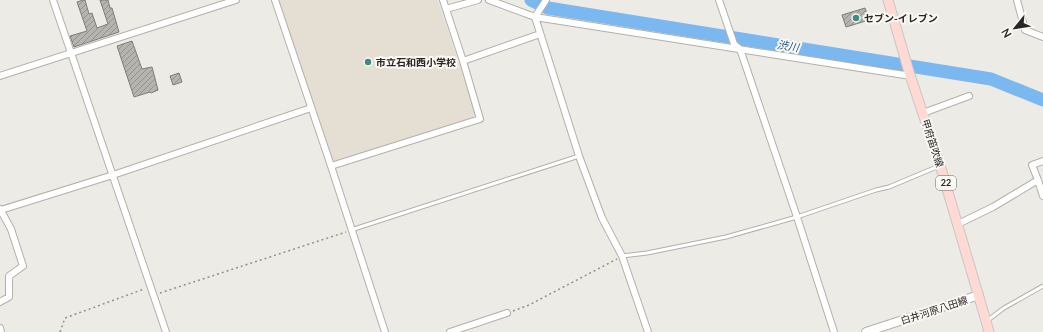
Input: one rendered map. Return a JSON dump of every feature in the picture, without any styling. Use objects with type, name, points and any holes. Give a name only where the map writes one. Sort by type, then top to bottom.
[{"type":"main road","name":"甲府笛吹線","points":[[888,0],[958,224],[979,295],[988,332]]},
{"type":"main road","name":"白井河原八田線","points":[[866,332],[979,295]]},
{"type":"street","points":[[53,0],[166,332]]},
{"type":"street","points":[[0,76],[236,0]]},
{"type":"street","points":[[275,0],[385,332]]},
{"type":"street","points":[[331,166],[480,119],[443,0]]},
{"type":"street","points":[[446,9],[478,0]]},
{"type":"street","points":[[489,0],[534,17],[910,74]]},
{"type":"street","points":[[534,17],[546,0]]},
{"type":"street","points":[[719,0],[734,44],[740,49],[834,332]]},
{"type":"street","points":[[1017,0],[1024,30],[1043,37]]},
{"type":"street","points":[[534,17],[579,156],[602,218],[622,256],[648,332]]},
{"type":"street","points":[[463,61],[540,34]]},
{"type":"street","points":[[923,113],[969,96]]},
{"type":"street","points":[[0,302],[9,298],[9,276],[23,266],[11,229],[1,210],[113,175],[312,108]]},
{"type":"street","points":[[1043,161],[1032,165],[1043,196]]},
{"type":"street","points":[[958,224],[993,207],[1038,180]]},
{"type":"street","points":[[450,332],[507,313]]},
{"type":"street","points":[[0,328],[1,332]]},
{"type":"lane","points":[[351,230],[579,156]]},
{"type":"lane","points":[[622,256],[647,253],[726,237],[797,217],[889,187],[940,166]]},
{"type":"lane","points":[[986,321],[1004,308],[1043,286]]},
{"type":"path","points":[[154,294],[351,230]]},
{"type":"path","points":[[507,313],[529,305],[622,256]]},
{"type":"path","points":[[60,332],[65,318],[151,286]]},
{"type":"shaded area","points":[[278,0],[438,0],[475,113],[472,119],[336,162],[331,159]]},
{"type":"building","points":[[85,0],[89,14],[92,13],[97,28],[108,24],[100,0],[108,0],[119,32],[74,47],[70,36],[87,31],[77,2]]},
{"type":"building","points":[[865,8],[869,20],[846,27],[842,15]]},
{"type":"building","points":[[132,41],[142,69],[152,67],[158,90],[134,97],[117,46]]},
{"type":"building","points":[[179,73],[182,82],[173,85],[170,76]]},
{"type":"waterway","name":"渋川","points":[[531,0],[548,8],[991,79],[1043,100]]},
{"type":"place","name":"セブン-イレブン","points":[[856,18]]},
{"type":"place","name":"市立石和西小学校","points":[[368,62]]}]
